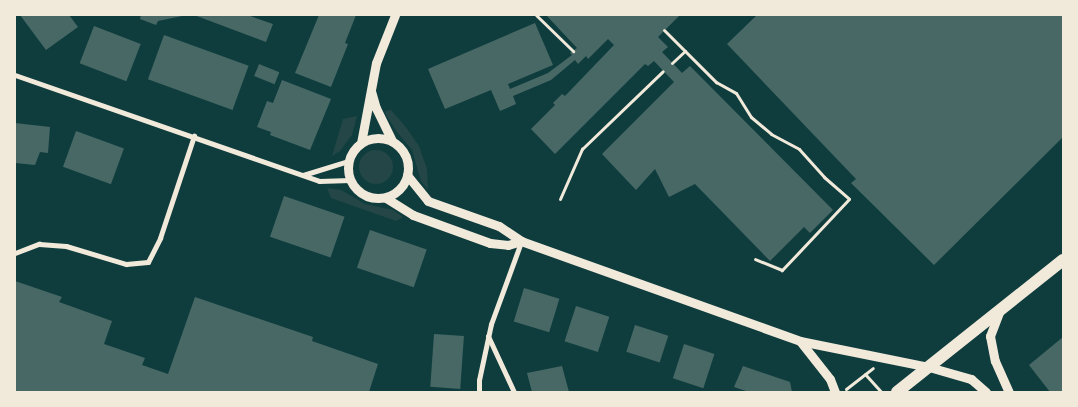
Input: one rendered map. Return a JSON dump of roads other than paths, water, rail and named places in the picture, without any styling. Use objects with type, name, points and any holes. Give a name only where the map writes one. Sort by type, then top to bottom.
[{"type":"main road","points":[[898,392],[1063,260]]},
{"type":"street","points":[[361,143],[376,63],[395,15]]},
{"type":"street","points":[[15,75],[319,181],[350,180]]},
{"type":"street","points":[[371,88],[376,108],[392,142],[406,156],[408,176],[428,201],[499,226],[521,241],[800,341],[929,367],[971,379],[986,392]]},
{"type":"street","points":[[15,253],[40,244],[66,246],[126,264],[148,262],[160,238],[194,136]]},
{"type":"street","points":[[392,142],[376,138],[361,143],[353,151],[348,161],[347,171],[350,180],[356,189],[365,196],[375,199],[386,198],[403,185],[408,176]]},
{"type":"street","points":[[302,175],[348,161]]},
{"type":"street","points":[[386,198],[413,216],[490,243],[508,244],[521,241]]},
{"type":"street","points":[[479,392],[479,380],[488,336],[521,241]]},
{"type":"street","points":[[1000,310],[990,336],[995,361],[1010,392]]},
{"type":"street","points":[[488,336],[514,392]]},
{"type":"street","points":[[800,341],[830,379],[835,392]]}]
